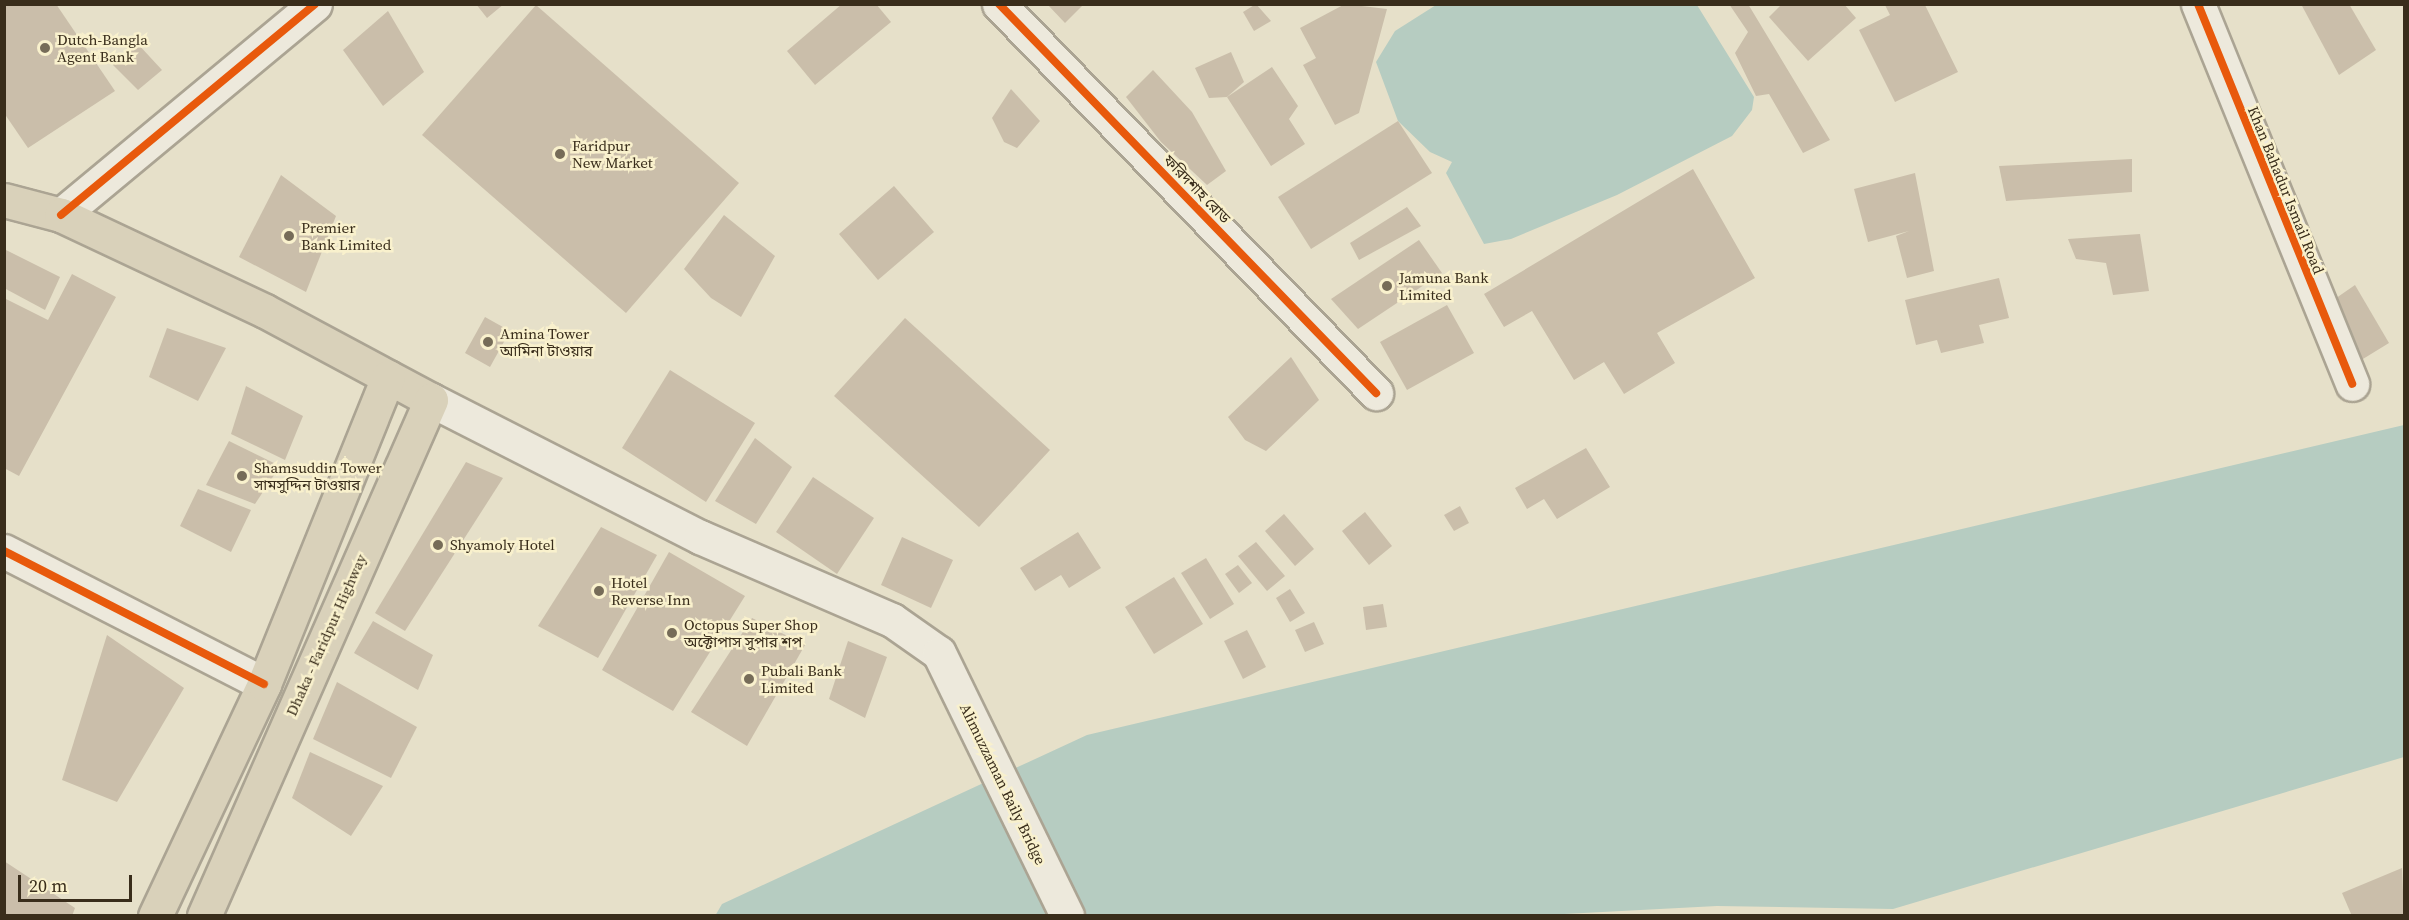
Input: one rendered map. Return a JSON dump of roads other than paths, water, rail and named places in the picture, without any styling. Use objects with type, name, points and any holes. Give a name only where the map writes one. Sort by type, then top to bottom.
[{"type":"highway","points":[[4,200],[61,215],[265,311],[431,400]]},
{"type":"highway","points":[[155,915],[264,684],[388,377]]},
{"type":"highway","name":"Dhaka - Faridpur Highway","points":[[204,915],[431,400]]},
{"type":"street","points":[[61,215],[315,4]]},
{"type":"street","name":"ফরিদশাহ রোড","points":[[999,4],[1376,393]]},
{"type":"street","name":"Khan Bahadur Ismail Road","points":[[2198,4],[2352,384]]},
{"type":"street","name":"Alimuzzaman Baily Bridge","points":[[431,400],[700,537],[892,620],[939,653],[1067,915]]},
{"type":"street","points":[[4,551],[264,684]]},
{"type":"place","name":"Dutch-Bangla Agent Bank","points":[[45,48]]},
{"type":"place","name":"Faridpur New Market","points":[[560,154]]},
{"type":"place","name":"Premier Bank Limited","points":[[289,236]]},
{"type":"place","name":"Jamuna Bank Limited","points":[[1387,286]]},
{"type":"place","name":"Amina Tower আমিনা টাওয়ার","points":[[488,342]]},
{"type":"place","name":"Shamsuddin Tower সামসুদ্দিন টাওয়ার","points":[[242,476]]},
{"type":"place","name":"Shyamoly Hotel","points":[[438,545]]},
{"type":"place","name":"Hotel Reverse Inn","points":[[599,591]]},
{"type":"place","name":"Octopus Super Shop অক্টোপাস সুপার শপ","points":[[672,633]]},
{"type":"place","name":"Pubali Bank Limited","points":[[749,679]]}]
